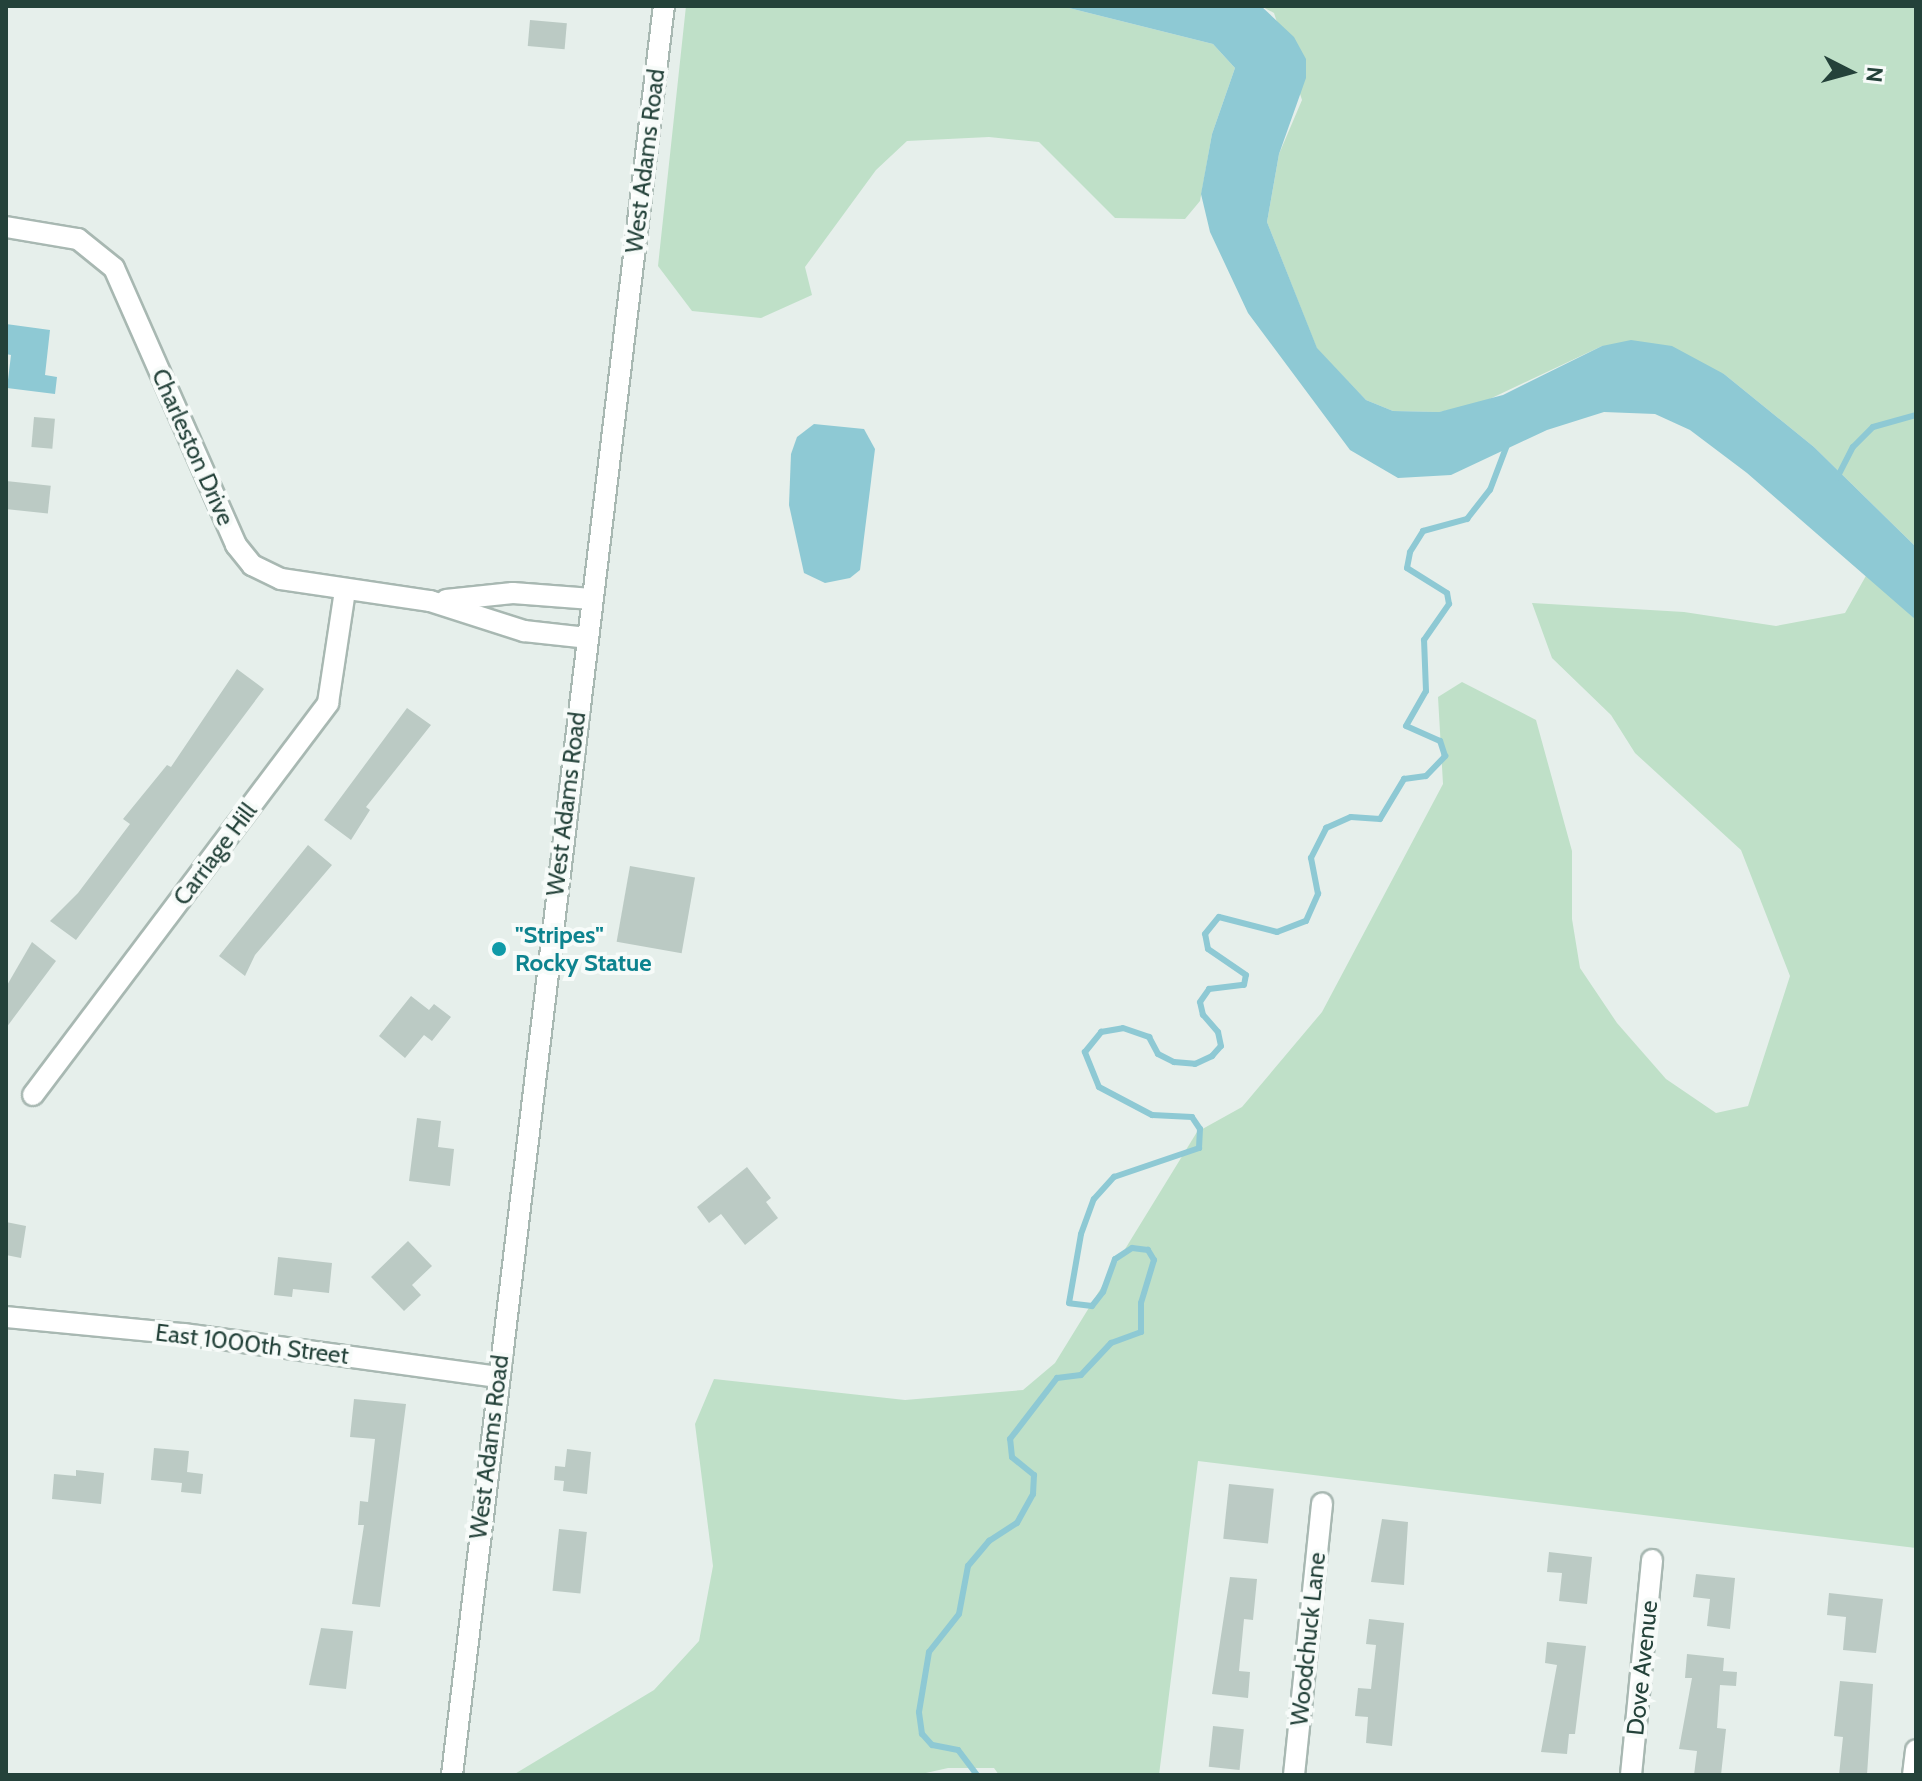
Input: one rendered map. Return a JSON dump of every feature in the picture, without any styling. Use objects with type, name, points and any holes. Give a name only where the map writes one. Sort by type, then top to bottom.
[{"type":"street","name":"West Adams Road","points":[[452,1775],[497,1377],[664,6]]},
{"type":"street","name":"Charleston Drive","points":[[6,227],[78,239],[114,268],[241,554],[281,579],[430,601],[524,631],[587,638]]},
{"type":"street","name":"Carriage Hill","points":[[33,1095],[328,703],[345,590]]},
{"type":"street","name":"Charleston Drive","points":[[430,601],[513,593],[592,599]]},
{"type":"street","name":"East 1000th Street","points":[[6,1317],[184,1334],[497,1377]]},
{"type":"street","name":"Woodchuck Lane","points":[[1294,1775],[1322,1503]]},
{"type":"street","name":"Dove Avenue","points":[[1631,1775],[1652,1560]]},
{"type":"street","points":[[1913,1775],[1916,1750]]},
{"type":"green space","points":[[686,6],[1061,6],[1213,44],[1235,68],[1212,134],[1200,201],[1185,219],[1115,218],[1039,142],[989,137],[907,141],[876,170],[805,267],[812,295],[761,318],[692,311],[658,266]]},
{"type":"green space","points":[[1261,6],[1916,6],[1916,547],[1814,447],[1724,374],[1602,346],[1477,405],[1439,412],[1393,411],[1366,400],[1317,349],[1267,222],[1279,154],[1302,100],[1274,13]]},
{"type":"green space","points":[[1867,574],[1916,620],[1916,1548],[1198,1461],[1159,1775],[999,1775],[994,1768],[948,1768],[917,1775],[513,1775],[654,1690],[699,1641],[713,1566],[695,1424],[714,1379],[905,1400],[1023,1390],[1055,1363],[1197,1132],[1242,1107],[1322,1012],[1443,784],[1438,697],[1462,682],[1536,720],[1572,851],[1572,919],[1580,968],[1617,1023],[1666,1079],[1716,1113],[1748,1106],[1790,976],[1741,850],[1635,753],[1611,715],[1552,658],[1532,603],[1684,612],[1776,626],[1845,613]]},
{"type":"water","points":[[1061,6],[1261,6],[1294,37],[1306,59],[1306,78],[1279,154],[1267,222],[1317,348],[1366,400],[1393,411],[1439,412],[1503,395],[1602,346],[1631,340],[1672,346],[1724,374],[1814,447],[1916,547],[1916,620],[1747,473],[1690,430],[1655,414],[1604,412],[1547,430],[1451,475],[1398,478],[1350,450],[1248,313],[1210,232],[1201,194],[1212,134],[1235,68],[1213,44]]},
{"type":"water","points":[[6,324],[50,330],[45,375],[57,377],[55,394],[7,388],[11,355],[6,354]]},
{"type":"water","points":[[814,424],[864,429],[875,449],[860,570],[850,578],[825,583],[804,573],[789,505],[791,454],[797,437]]},
{"type":"building","points":[[530,20],[567,23],[565,49],[528,46]]},
{"type":"building","points":[[34,417],[55,419],[52,449],[31,447]]},
{"type":"building","points":[[6,481],[51,486],[48,514],[6,509]]},
{"type":"building","points":[[237,669],[264,689],[76,940],[50,921],[78,893],[130,824],[123,819],[167,765],[171,767]]},
{"type":"building","points":[[407,708],[431,725],[366,807],[370,810],[351,840],[324,820]]},
{"type":"building","points":[[308,845],[332,865],[255,955],[245,976],[219,956]]},
{"type":"building","points":[[630,866],[695,877],[682,953],[617,942]]},
{"type":"building","points":[[32,942],[56,961],[6,1028],[6,987]]},
{"type":"building","points":[[411,996],[429,1010],[434,1004],[451,1017],[432,1041],[424,1035],[405,1058],[379,1036]]},
{"type":"building","points":[[417,1118],[441,1121],[438,1147],[454,1149],[450,1186],[409,1181]]},
{"type":"building","points":[[747,1167],[771,1198],[766,1202],[778,1218],[745,1245],[721,1214],[709,1223],[697,1207]]},
{"type":"building","points":[[6,1222],[26,1226],[21,1258],[6,1255]]},
{"type":"building","points":[[408,1241],[432,1266],[412,1285],[421,1295],[404,1311],[371,1277]]},
{"type":"building","points":[[278,1257],[332,1263],[329,1293],[293,1289],[292,1297],[274,1295]]},
{"type":"building","points":[[354,1399],[406,1404],[380,1607],[352,1604],[364,1525],[358,1525],[360,1501],[368,1502],[375,1439],[350,1437]]},
{"type":"building","points":[[154,1448],[189,1451],[187,1472],[203,1474],[201,1494],[181,1492],[182,1483],[151,1480]]},
{"type":"building","points":[[567,1449],[591,1452],[587,1494],[563,1491],[564,1481],[554,1480],[555,1466],[565,1467]]},
{"type":"building","points":[[76,1470],[104,1473],[101,1504],[52,1499],[54,1474],[76,1476]]},
{"type":"building","points":[[1229,1484],[1274,1489],[1268,1543],[1223,1539]]},
{"type":"building","points":[[1382,1519],[1408,1522],[1404,1585],[1371,1582]]},
{"type":"building","points":[[559,1529],[587,1532],[580,1594],[553,1591]]},
{"type":"building","points":[[1549,1552],[1592,1557],[1587,1604],[1559,1601],[1562,1573],[1547,1572]]},
{"type":"building","points":[[1696,1574],[1735,1578],[1730,1629],[1707,1626],[1710,1599],[1693,1597]]},
{"type":"building","points":[[1230,1577],[1257,1579],[1253,1620],[1244,1619],[1239,1671],[1250,1672],[1248,1698],[1212,1694]]},
{"type":"building","points":[[1829,1593],[1883,1599],[1876,1653],[1843,1650],[1846,1617],[1827,1615]]},
{"type":"building","points":[[1369,1619],[1404,1623],[1392,1746],[1366,1743],[1368,1717],[1355,1716],[1358,1688],[1371,1689],[1376,1645],[1366,1644]]},
{"type":"building","points":[[321,1628],[353,1631],[346,1689],[309,1685]]},
{"type":"building","points":[[1547,1642],[1586,1646],[1575,1734],[1569,1734],[1567,1754],[1541,1752],[1557,1665],[1545,1663]]},
{"type":"building","points":[[1687,1654],[1724,1658],[1723,1671],[1737,1672],[1736,1686],[1720,1685],[1717,1728],[1726,1729],[1721,1775],[1694,1775],[1697,1751],[1679,1749],[1692,1678],[1685,1678]]},
{"type":"building","points":[[1840,1681],[1873,1684],[1867,1775],[1839,1775],[1843,1737],[1834,1736]]},
{"type":"building","points":[[1213,1726],[1244,1729],[1240,1770],[1209,1767]]},
{"type":"waterway","points":[[1837,478],[1853,447],[1873,427],[1916,415]]},
{"type":"waterway","points":[[977,1775],[958,1750],[932,1745],[922,1734],[919,1712],[929,1652],[959,1614],[968,1566],[989,1541],[1017,1523],[1033,1494],[1034,1475],[1012,1457],[1010,1439],[1057,1378],[1081,1375],[1111,1343],[1141,1332],[1141,1303],[1154,1260],[1148,1250],[1132,1248],[1115,1259],[1103,1292],[1092,1306],[1069,1303],[1081,1234],[1094,1199],[1114,1177],[1199,1148],[1200,1129],[1192,1117],[1152,1115],[1099,1087],[1085,1052],[1101,1032],[1123,1028],[1149,1037],[1158,1054],[1174,1062],[1195,1064],[1212,1056],[1221,1046],[1218,1032],[1203,1015],[1200,1002],[1209,989],[1244,985],[1246,975],[1208,949],[1205,934],[1219,917],[1277,932],[1306,921],[1318,894],[1311,858],[1326,828],[1351,817],[1380,819],[1404,779],[1426,776],[1445,756],[1440,741],[1406,726],[1426,691],[1424,640],[1449,604],[1447,593],[1407,568],[1410,552],[1423,531],[1467,519],[1490,490],[1507,445]]},
{"type":"place","name":"\"Stripes\" Rocky Statue","points":[[499,949]]}]
